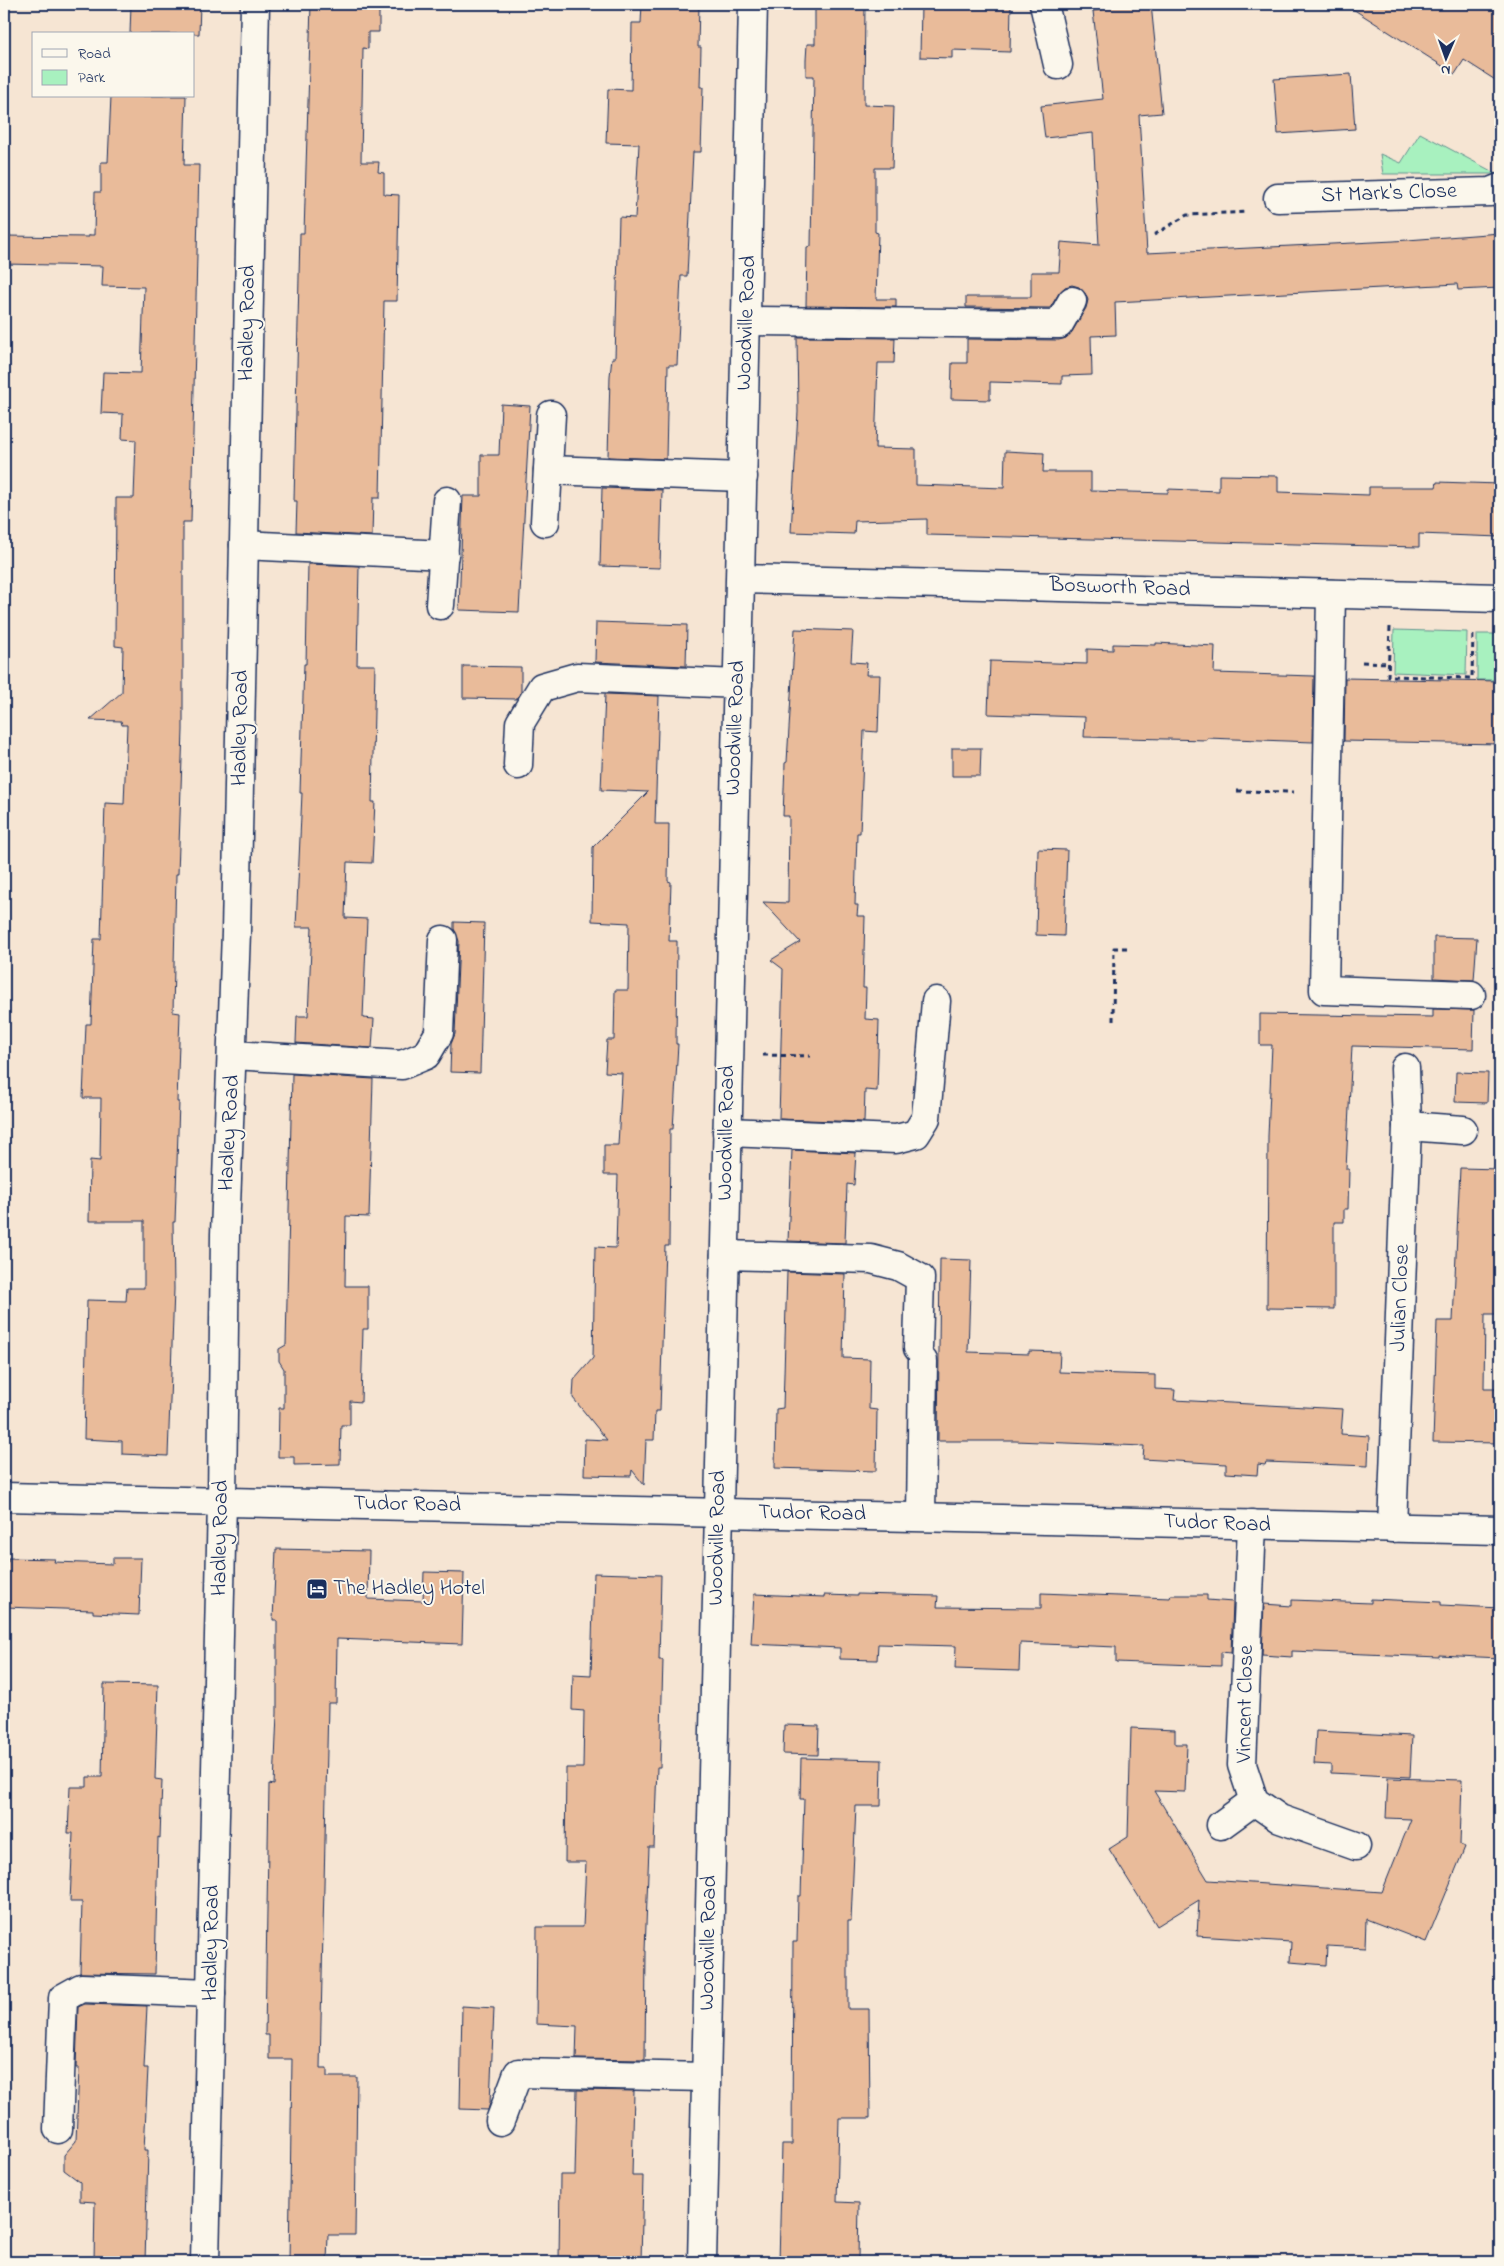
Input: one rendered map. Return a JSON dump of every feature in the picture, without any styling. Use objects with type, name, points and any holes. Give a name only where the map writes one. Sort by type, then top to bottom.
[{"type":"street","name":"Hadley Road","points":[[205,2262],[222,1501],[225,1234],[233,1055],[255,4]]},
{"type":"street","name":"Woodville Road","points":[[702,2262],[753,4]]},
{"type":"street","points":[[1044,4],[1058,65]]},
{"type":"street","name":"St Mark's Close","points":[[1278,198],[1490,192],[1500,188]]},
{"type":"street","points":[[747,321],[1059,324],[1072,300]]},
{"type":"street","points":[[545,522],[551,415]]},
{"type":"street","points":[[548,470],[743,478]]},
{"type":"street","points":[[440,605],[447,500]]},
{"type":"street","points":[[244,545],[444,555]]},
{"type":"street","name":"Bosworth Road","points":[[741,579],[1500,598]]},
{"type":"street","points":[[1331,594],[1324,990],[1471,995]]},
{"type":"street","points":[[518,765],[520,723],[542,687],[576,677],[738,684]]},
{"type":"street","points":[[233,1055],[402,1065],[426,1055],[439,1033],[443,940]]},
{"type":"street","points":[[727,1132],[896,1139],[916,1134],[926,1118],[936,1001]]},
{"type":"street","name":"Julian Close","points":[[1392,1528],[1407,1126],[1405,1068]]},
{"type":"street","points":[[1407,1126],[1463,1130]]},
{"type":"street","points":[[725,1255],[871,1259],[898,1266],[920,1278],[921,1516]]},
{"type":"street","name":"Tudor Road","points":[[4,1497],[1500,1530]]},
{"type":"street","name":"Vincent Close","points":[[1252,1524],[1242,1765],[1254,1801]]},
{"type":"street","points":[[1221,1825],[1254,1801],[1280,1819],[1356,1846]]},
{"type":"street","points":[[58,2129],[63,1998],[81,1988],[211,1993]]},
{"type":"street","points":[[500,2121],[518,2072],[706,2077]]},
{"type":"path","points":[[1154,235],[1187,215],[1264,211],[1278,198]]},
{"type":"path","points":[[1390,630],[1388,676],[1472,678],[1473,632]]},
{"type":"path","points":[[1361,662],[1389,662]]},
{"type":"path","points":[[1237,791],[1327,793]]},
{"type":"path","points":[[1113,1021],[1114,948],[1130,948]]},
{"type":"path","points":[[729,1054],[810,1056]]},
{"type":"green space","points":[[1420,133],[1497,174],[1383,174],[1380,154],[1401,163]]},
{"type":"green space","points":[[1394,630],[1467,632],[1466,675],[1393,672]]},
{"type":"green space","points":[[1477,634],[1500,634],[1500,680],[1477,680]]},
{"type":"building","points":[[131,4],[200,4],[199,34],[195,34],[195,32],[130,32]]},
{"type":"building","points":[[311,4],[379,4],[379,32],[368,32],[368,49],[363,48],[361,162],[379,162],[378,172],[384,173],[384,194],[399,195],[397,301],[384,301],[380,498],[373,498],[372,536],[296,532],[297,501],[294,501],[300,233],[304,233]]},
{"type":"building","points":[[642,4],[699,4],[698,47],[701,47],[700,87],[703,87],[701,152],[693,152],[687,276],[681,276],[677,365],[668,365],[666,459],[608,457],[610,376],[612,358],[615,358],[619,217],[635,218],[639,144],[606,143],[608,89],[631,90],[632,23],[641,23]]},
{"type":"building","points":[[815,4],[865,4],[864,105],[894,106],[892,168],[875,168],[875,232],[878,233],[876,299],[896,299],[896,307],[806,306],[807,247],[811,246],[814,76],[806,76],[806,60],[807,44],[815,44]]},
{"type":"building","points":[[921,4],[1011,4],[1010,52],[952,50],[952,58],[920,57]]},
{"type":"building","points":[[1101,4],[1151,4],[1162,113],[1139,115],[1147,253],[1394,241],[1500,233],[1500,288],[1458,290],[1457,284],[1115,302],[1116,335],[1091,336],[1092,375],[1062,376],[1062,384],[990,382],[990,400],[951,399],[952,363],[967,363],[967,339],[1059,340],[1066,338],[1072,332],[1086,308],[1088,300],[1085,293],[1079,287],[1072,285],[1065,287],[1059,293],[1050,308],[966,307],[966,297],[1031,297],[1031,272],[1059,272],[1061,242],[1099,245],[1093,133],[1045,138],[1041,106],[1103,99],[1093,11],[1102,10]]},
{"type":"building","points":[[1345,4],[1500,4],[1500,83],[1464,60],[1455,74]]},
{"type":"building","points":[[1351,74],[1355,129],[1278,134],[1274,79]]},
{"type":"building","points":[[111,98],[186,98],[184,165],[199,165],[191,522],[183,522],[183,730],[178,874],[176,874],[173,1012],[180,1013],[177,1102],[179,1102],[175,1222],[173,1222],[174,1289],[168,1456],[122,1454],[122,1441],[84,1439],[87,1300],[126,1301],[127,1288],[144,1288],[144,1221],[89,1221],[90,1160],[100,1161],[101,1098],[83,1098],[86,1024],[91,1024],[94,939],[101,939],[105,803],[124,804],[127,725],[122,725],[121,721],[90,720],[122,692],[123,647],[115,646],[116,498],[134,498],[136,440],[122,439],[123,414],[101,413],[103,372],[141,373],[144,287],[102,286],[103,266],[4,264],[4,236],[89,237],[89,235],[94,235],[95,192],[101,192],[101,162],[108,162]]},
{"type":"building","points":[[797,337],[895,338],[894,363],[878,363],[875,448],[916,449],[916,485],[1004,488],[1005,451],[1044,453],[1043,472],[1091,472],[1091,491],[1168,493],[1168,489],[1219,491],[1219,475],[1278,476],[1278,492],[1369,495],[1369,487],[1436,487],[1437,482],[1500,484],[1500,537],[1419,534],[1419,547],[927,535],[927,519],[855,521],[854,534],[791,532],[798,412]]},
{"type":"building","points":[[501,404],[530,406],[519,612],[459,610],[463,496],[481,496],[481,455],[499,455]]},
{"type":"building","points":[[602,488],[662,490],[660,568],[600,566]]},
{"type":"building","points":[[308,564],[359,566],[357,665],[375,665],[372,802],[375,802],[372,863],[347,862],[345,918],[367,919],[363,1018],[374,1019],[372,1048],[296,1043],[297,1016],[308,1016],[312,927],[296,927],[302,793],[300,793]]},
{"type":"building","points":[[596,622],[687,625],[686,666],[595,662]]},
{"type":"building","points":[[795,629],[853,631],[851,662],[867,663],[866,675],[880,675],[878,732],[864,731],[860,833],[857,833],[855,905],[858,905],[857,916],[865,916],[863,988],[866,988],[865,1019],[879,1020],[877,1091],[865,1090],[864,1122],[779,1119],[783,969],[771,960],[800,942],[763,902],[788,903],[789,816],[783,816]]},
{"type":"building","points":[[1156,643],[1215,646],[1214,673],[1314,676],[1313,742],[1207,738],[1207,740],[1084,737],[1085,717],[988,714],[990,661],[1087,664],[1087,649],[1113,650],[1113,644],[1156,645]]},
{"type":"building","points":[[463,666],[521,667],[521,692],[516,699],[463,698]]},
{"type":"building","points":[[1345,678],[1500,681],[1500,744],[1344,741]]},
{"type":"building","points":[[605,694],[659,696],[655,824],[669,824],[668,881],[671,882],[669,941],[677,941],[676,1044],[678,1044],[673,1129],[670,1129],[669,1246],[665,1246],[660,1411],[655,1411],[654,1440],[646,1440],[644,1485],[632,1470],[631,1476],[584,1475],[585,1439],[607,1440],[573,1398],[574,1380],[593,1358],[595,1247],[616,1248],[618,1175],[604,1175],[604,1145],[618,1145],[622,1073],[605,1072],[607,1040],[614,1040],[615,990],[628,990],[629,923],[592,921],[593,847],[648,792],[601,790]]},
{"type":"building","points":[[952,748],[981,748],[980,776],[952,776]]},
{"type":"building","points":[[1038,849],[1067,850],[1064,936],[1036,935]]},
{"type":"building","points":[[454,922],[484,923],[480,1073],[450,1072],[451,1044],[455,1034],[459,941],[454,929]]},
{"type":"building","points":[[1434,937],[1477,938],[1474,980],[1434,978]]},
{"type":"building","points":[[1433,1009],[1474,1010],[1473,1049],[1352,1046],[1346,1169],[1349,1169],[1348,1209],[1344,1209],[1344,1222],[1334,1222],[1334,1309],[1267,1308],[1268,1136],[1272,1045],[1260,1045],[1260,1014],[1433,1017]]},
{"type":"building","points":[[1456,1072],[1488,1073],[1487,1103],[1455,1102]]},
{"type":"building","points":[[292,1074],[373,1079],[369,1217],[346,1216],[345,1286],[368,1286],[368,1329],[363,1329],[361,1402],[350,1401],[350,1425],[341,1425],[340,1464],[294,1465],[294,1457],[278,1457],[279,1408],[284,1408],[284,1369],[279,1361],[279,1349],[286,1345]]},
{"type":"building","points":[[792,1150],[856,1153],[854,1185],[847,1184],[845,1243],[788,1241]]},
{"type":"building","points":[[1460,1168],[1500,1169],[1500,1314],[1485,1314],[1484,1388],[1500,1388],[1500,1443],[1433,1442],[1437,1321],[1453,1321]]},
{"type":"building","points":[[940,1259],[971,1260],[968,1352],[1029,1354],[1029,1351],[1060,1352],[1059,1372],[1155,1375],[1155,1389],[1175,1390],[1174,1400],[1343,1409],[1341,1434],[1369,1436],[1368,1466],[1266,1462],[1265,1465],[1258,1464],[1257,1475],[1226,1473],[1226,1464],[1143,1459],[1144,1446],[1015,1441],[938,1441]]},
{"type":"building","points":[[787,1272],[845,1274],[843,1358],[870,1359],[869,1409],[877,1410],[876,1471],[775,1468],[776,1409],[783,1408]]},
{"type":"building","points":[[276,1549],[369,1551],[368,1599],[423,1601],[424,1572],[464,1573],[462,1644],[337,1639],[336,1703],[328,1703],[320,2068],[327,2068],[327,2077],[357,2077],[355,2235],[328,2235],[327,2262],[289,2262],[292,2059],[269,2059],[269,2035],[265,2035],[269,1784],[274,1785],[277,1713],[277,1620],[273,1620]]},
{"type":"building","points":[[8,1558],[55,1559],[54,1562],[113,1564],[113,1558],[141,1558],[139,1615],[93,1613],[93,1610],[4,1607],[4,1561],[8,1562]]},
{"type":"building","points":[[594,1573],[661,1575],[659,1660],[663,1660],[660,1767],[657,1767],[654,1847],[649,1847],[645,1951],[645,2060],[576,2059],[577,2026],[536,2024],[537,1927],[583,1927],[586,1862],[565,1862],[566,1768],[583,1768],[584,1711],[572,1710],[573,1674],[591,1675]]},
{"type":"building","points":[[1041,1593],[1170,1598],[1171,1595],[1207,1595],[1207,1600],[1233,1602],[1231,1653],[1221,1652],[1221,1666],[1116,1662],[1116,1647],[1020,1643],[1019,1671],[955,1669],[956,1646],[878,1644],[877,1660],[840,1659],[840,1648],[751,1644],[754,1594],[824,1597],[824,1595],[857,1596],[857,1594],[938,1596],[937,1607],[1041,1608]]},
{"type":"building","points":[[1371,1599],[1441,1602],[1441,1605],[1500,1608],[1500,1658],[1292,1651],[1292,1657],[1262,1655],[1264,1604],[1292,1606],[1292,1600],[1371,1603]]},
{"type":"building","points":[[104,1684],[158,1685],[155,1779],[162,1780],[160,1838],[158,1837],[155,1974],[80,1973],[82,1902],[70,1902],[73,1833],[68,1833],[70,1787],[87,1787],[87,1777],[102,1777]]},
{"type":"building","points":[[784,1725],[819,1726],[818,1755],[783,1754]]},
{"type":"building","points":[[1131,1728],[1175,1730],[1175,1744],[1187,1744],[1185,1792],[1154,1791],[1208,1880],[1382,1892],[1411,1819],[1386,1818],[1388,1778],[1462,1780],[1460,1845],[1465,1847],[1426,1942],[1366,1919],[1365,1948],[1327,1946],[1326,1965],[1290,1962],[1291,1942],[1197,1936],[1199,1900],[1157,1926],[1109,1849],[1128,1837]]},
{"type":"building","points":[[1316,1731],[1412,1736],[1410,1777],[1331,1773],[1331,1765],[1314,1764]]},
{"type":"building","points":[[801,1758],[882,1760],[881,1806],[856,1806],[851,1921],[848,1921],[848,2009],[869,2009],[870,2118],[839,2118],[837,2202],[859,2203],[858,2259],[831,2258],[831,2262],[779,2262],[782,2144],[792,2144],[793,1942],[797,1942],[798,1896],[801,1896],[804,1799],[800,1799]]},
{"type":"building","points":[[85,2004],[147,2006],[144,2068],[148,2068],[144,2150],[148,2150],[145,2262],[94,2262],[95,2202],[80,2201],[80,2182],[64,2170],[64,2155],[76,2141],[79,2068],[76,2068],[78,2007]]},
{"type":"building","points":[[462,2006],[494,2008],[490,2103],[488,2110],[460,2109]]},
{"type":"building","points":[[577,2090],[634,2091],[632,2176],[643,2176],[641,2262],[559,2262],[560,2175],[575,2175]]},
{"type":"place","name":"The Hadley Hotel","points":[[317,1589]]}]
